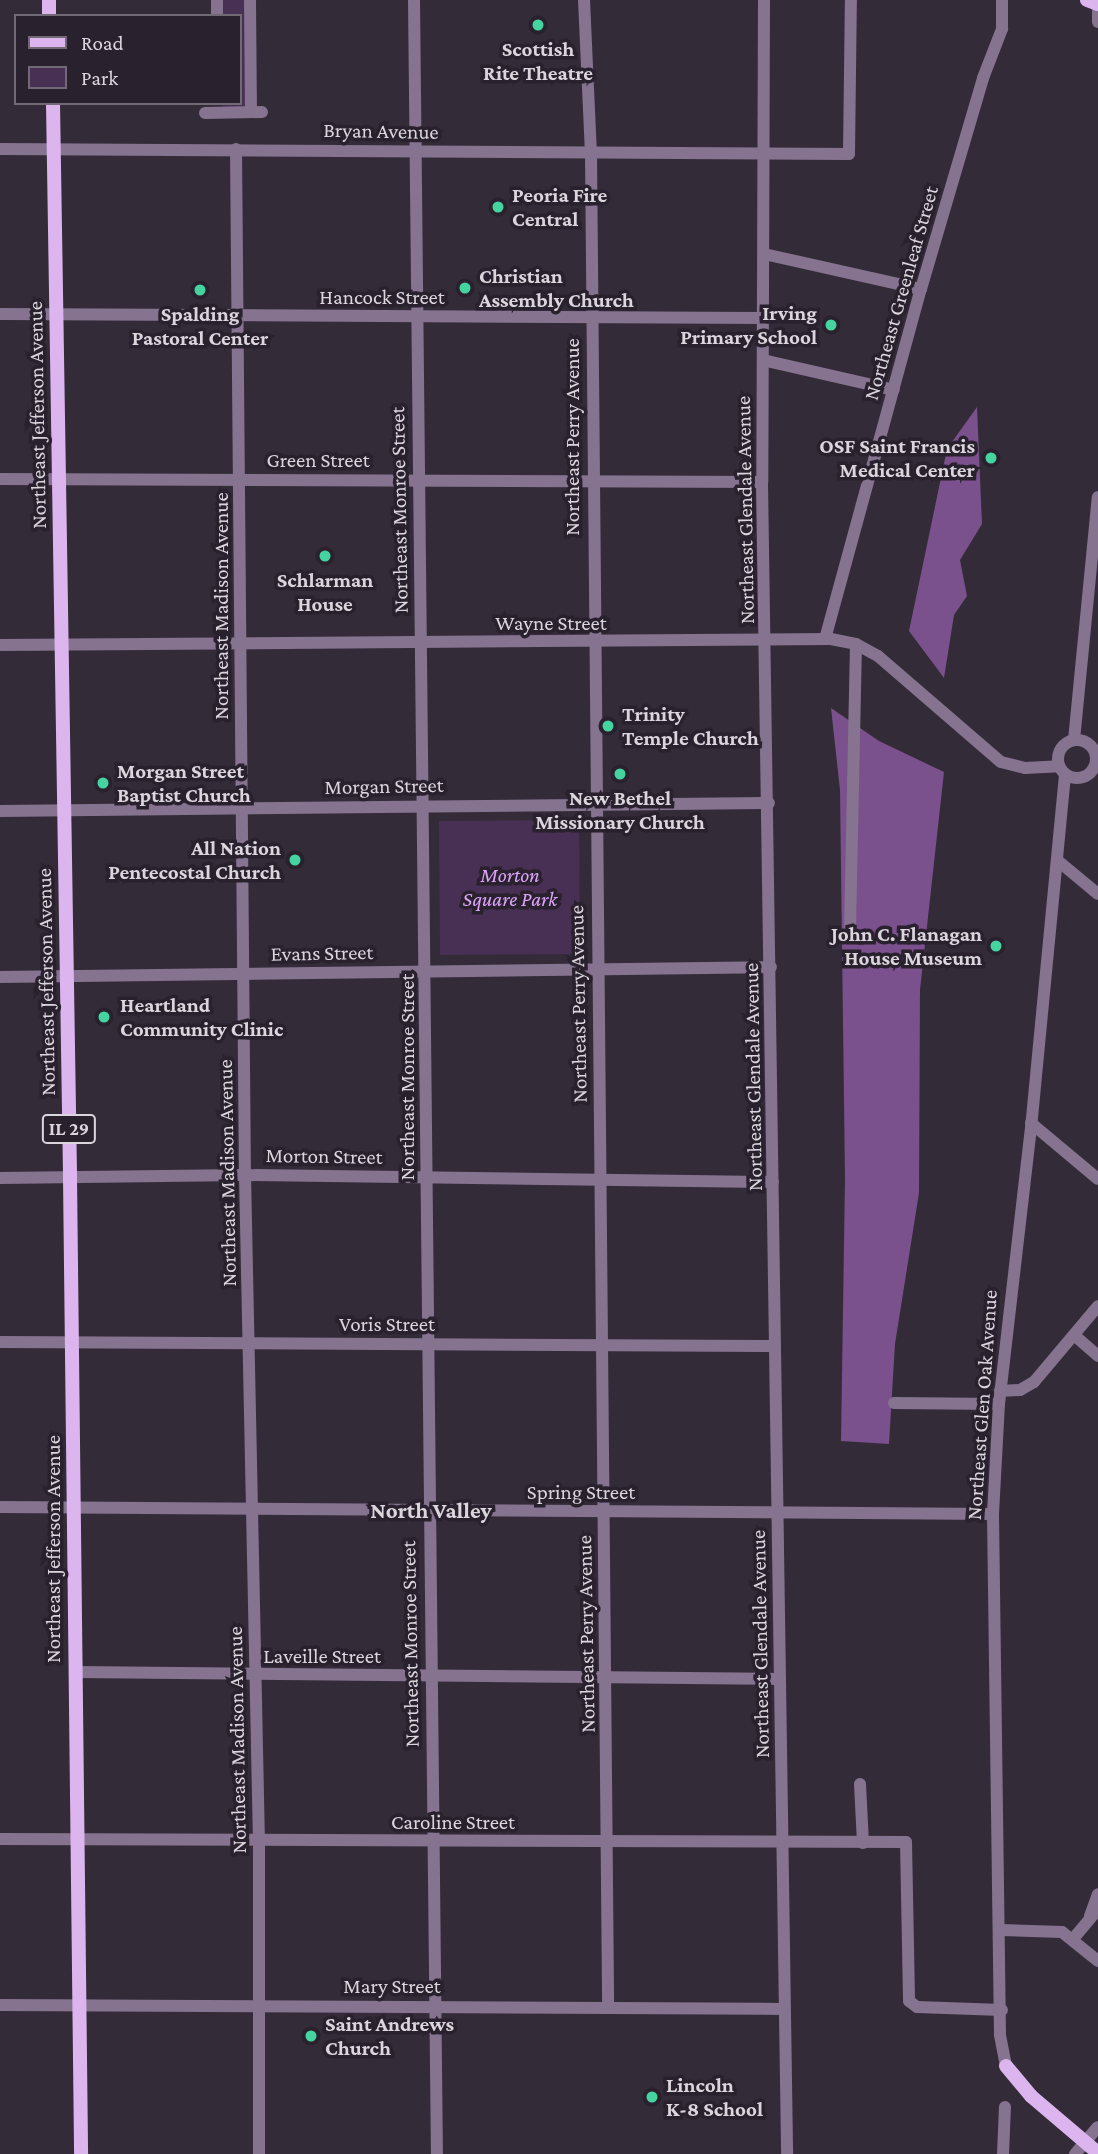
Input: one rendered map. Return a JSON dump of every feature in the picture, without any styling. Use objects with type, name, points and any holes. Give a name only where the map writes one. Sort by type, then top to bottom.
[{"type":"main road","points":[[1087,0],[1098,2]]},
{"type":"main road","name":"Northeast Jefferson Avenue","points":[[53,105],[70,1177],[81,2154]]},
{"type":"main road","points":[[1006,2066],[1025,2091],[1098,2153]]},
{"type":"street","points":[[214,110],[256,112],[250,0]]},
{"type":"street","name":"Northeast Monroe Street","points":[[414,0],[426,970],[429,1675],[436,2154]]},
{"type":"street","name":"Northeast Perry Avenue","points":[[584,0],[590,154],[593,642],[609,1842],[608,2007]]},
{"type":"street","name":"Northeast Glendale Avenue","points":[[764,0],[762,482],[769,803],[787,2154]]},
{"type":"street","name":"Bryan Avenue","points":[[0,149],[54,147],[590,154],[849,154],[851,0]]},
{"type":"street","name":"Northeast Greenleaf Street","points":[[825,639],[921,289],[984,78],[1000,38],[1002,0]]},
{"type":"street","points":[[1098,2],[1098,21]]},
{"type":"street","name":"Northeast Madison Avenue","points":[[236,149],[245,1175],[259,1842],[259,2154]]},
{"type":"street","points":[[764,254],[921,289]]},
{"type":"street","name":"Hancock Street","points":[[0,314],[763,318]]},
{"type":"street","points":[[763,360],[894,390]]},
{"type":"street","name":"Green Street","points":[[0,479],[762,482]]},
{"type":"street","points":[[1074,740],[1098,497]]},
{"type":"street","name":"Wayne Street","points":[[0,645],[825,639],[856,645],[878,656],[1001,762],[1025,768],[1062,770]]},
{"type":"street","points":[[850,930],[856,645]]},
{"type":"street","points":[[1074,740],[1090,745],[1097,760],[1092,771],[1082,778],[1062,770],[1060,749],[1074,740]]},
{"type":"street","name":"Northeast Glen Oak Avenue","points":[[1006,2066],[1000,2035],[1002,2010],[993,1514],[1000,1397],[1060,833],[1062,770]]},
{"type":"street","name":"Northeast Glen Oak Avenue","points":[[1060,833],[1071,794],[1082,778]]},
{"type":"street","name":"Morgan Street","points":[[0,811],[769,803]]},
{"type":"street","points":[[1057,860],[1098,894]]},
{"type":"street","name":"Evans Street","points":[[0,977],[771,967]]},
{"type":"street","points":[[1031,1123],[1098,1179]]},
{"type":"street","points":[[1026,1169],[1031,1153],[1042,1144],[1052,1146],[1077,1161]]},
{"type":"street","name":"Morton Street","points":[[0,1178],[245,1175],[773,1182]]},
{"type":"street","points":[[894,1403],[1000,1397],[1020,1390],[1031,1384],[1098,1306]]},
{"type":"street","points":[[1074,1335],[1098,1356]]},
{"type":"street","name":"Voris Street","points":[[0,1342],[775,1346]]},
{"type":"street","name":"Spring Street","points":[[0,1507],[993,1514]]},
{"type":"street","name":"Laveille Street","points":[[75,1672],[780,1679]]},
{"type":"street","points":[[860,1784],[863,1843]]},
{"type":"street","name":"Caroline Street","points":[[0,1839],[79,1837],[259,1842],[906,1842],[909,2001],[917,2007],[1002,2010]]},
{"type":"street","points":[[1089,1920],[1098,1894]]},
{"type":"street","points":[[1073,1940],[1098,1909]]},
{"type":"street","points":[[1000,1930],[1058,1931],[1098,1961]]},
{"type":"street","name":"Mary Street","points":[[0,2005],[783,2008]]},
{"type":"street","points":[[1003,2154],[1005,2107]]},
{"type":"street","points":[[1075,2154],[1098,2127]]},
{"type":"green space","points":[[221,0],[246,0],[247,107],[222,107],[242,105],[242,14],[221,14]]},
{"type":"green space","name":"Morton Square Park","points":[[579,820],[580,954],[440,955],[439,821]]},
{"type":"shaded area","points":[[977,407],[982,524],[960,560],[967,596],[954,615],[944,678],[909,631],[947,449]]},
{"type":"shaded area","points":[[831,708],[879,741],[944,772],[920,990],[919,1193],[895,1344],[889,1444],[841,1441],[845,1178],[840,790]]},
{"type":"place","name":"Scottish Rite Theatre","points":[[538,25]]},
{"type":"place","name":"Peoria Fire Central","points":[[498,207]]},
{"type":"place","name":"Christian Assembly Church","points":[[465,288]]},
{"type":"place","name":"Spalding Pastoral Center","points":[[200,290]]},
{"type":"place","name":"Irving Primary School","points":[[831,325]]},
{"type":"place","name":"OSF Saint Francis Medical Center","points":[[991,458]]},
{"type":"place","name":"Schlarman House","points":[[325,556]]},
{"type":"place","name":"Trinity Temple Church","points":[[608,726]]},
{"type":"place","name":"New Bethel Missionary Church","points":[[620,774]]},
{"type":"place","name":"Morgan Street Baptist Church","points":[[103,783]]},
{"type":"place","name":"All Nation Pentecostal Church","points":[[295,860]]},
{"type":"place","name":"John C. Flanagan House Museum","points":[[996,946]]},
{"type":"place","name":"Heartland Community Clinic","points":[[104,1017]]},
{"type":"place","name":"Saint Andrews Church","points":[[311,2036]]},
{"type":"place","name":"Lincoln K-8 School","points":[[652,2097]]},
{"type":"district","name":"North Valley","points":[[431,1510]]}]
